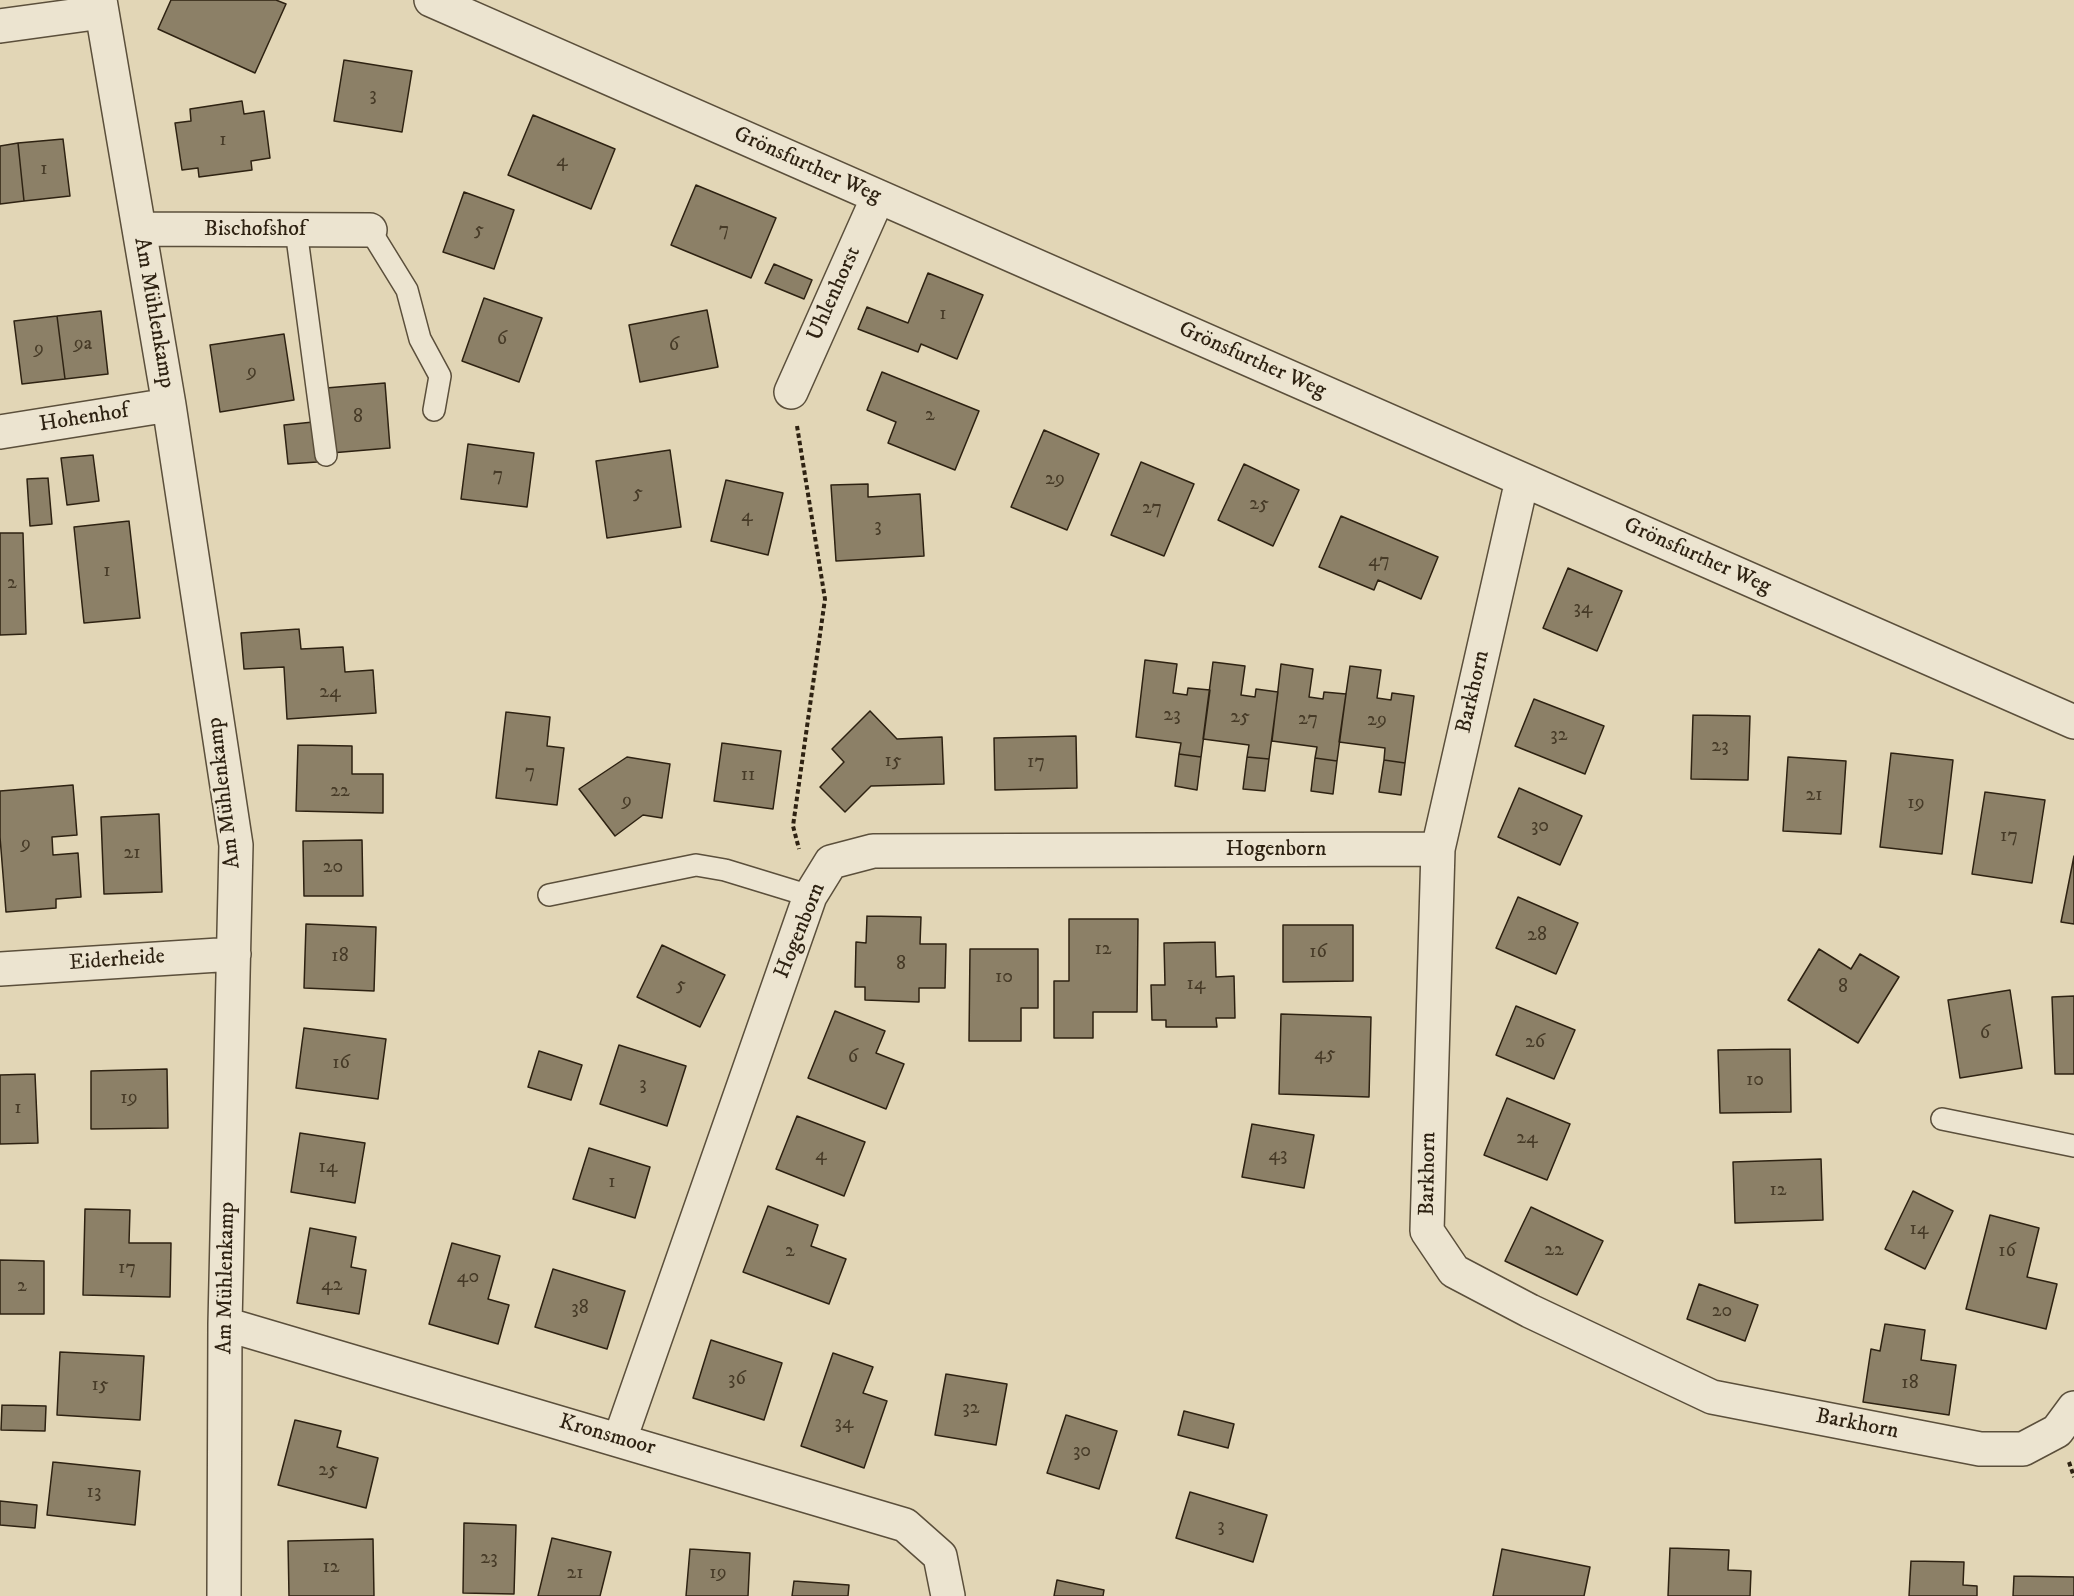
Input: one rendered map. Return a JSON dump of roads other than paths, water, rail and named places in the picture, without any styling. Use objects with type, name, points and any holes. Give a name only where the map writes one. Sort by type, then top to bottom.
[{"type":"street","name":"Grönsfurther Weg","points":[[431,0],[2074,722]]},
{"type":"street","points":[[0,26],[101,6]]},
{"type":"street","name":"Am Mühlenkamp","points":[[101,6],[169,405],[236,845],[225,1324],[224,1596]]},
{"type":"street","name":"Uhlenhorst","points":[[791,392],[878,197]]},
{"type":"street","name":"Bischofshof","points":[[139,229],[370,230]]},
{"type":"street","name":"Hohenhof","points":[[0,432],[169,405]]},
{"type":"street","name":"Barkhorn","points":[[1522,480],[1438,849],[1427,1231],[1454,1271],[1530,1311],[1712,1396],[1980,1449],[2023,1449],[2057,1431],[2074,1408]]},
{"type":"street","name":"Hogenborn","points":[[620,1439],[810,896],[831,862],[873,851],[1438,849]]},
{"type":"street","name":"Eiderheide","points":[[0,969],[234,954]]},
{"type":"street","name":"Kronsmoor","points":[[225,1324],[905,1525],[940,1556],[948,1596]]},
{"type":"lane","points":[[296,230],[326,455]]},
{"type":"lane","points":[[370,230],[407,290],[420,339],[440,376],[434,410]]},
{"type":"lane","points":[[549,896],[696,865],[725,870],[810,896]]},
{"type":"lane","points":[[1942,1119],[2074,1146]]}]
